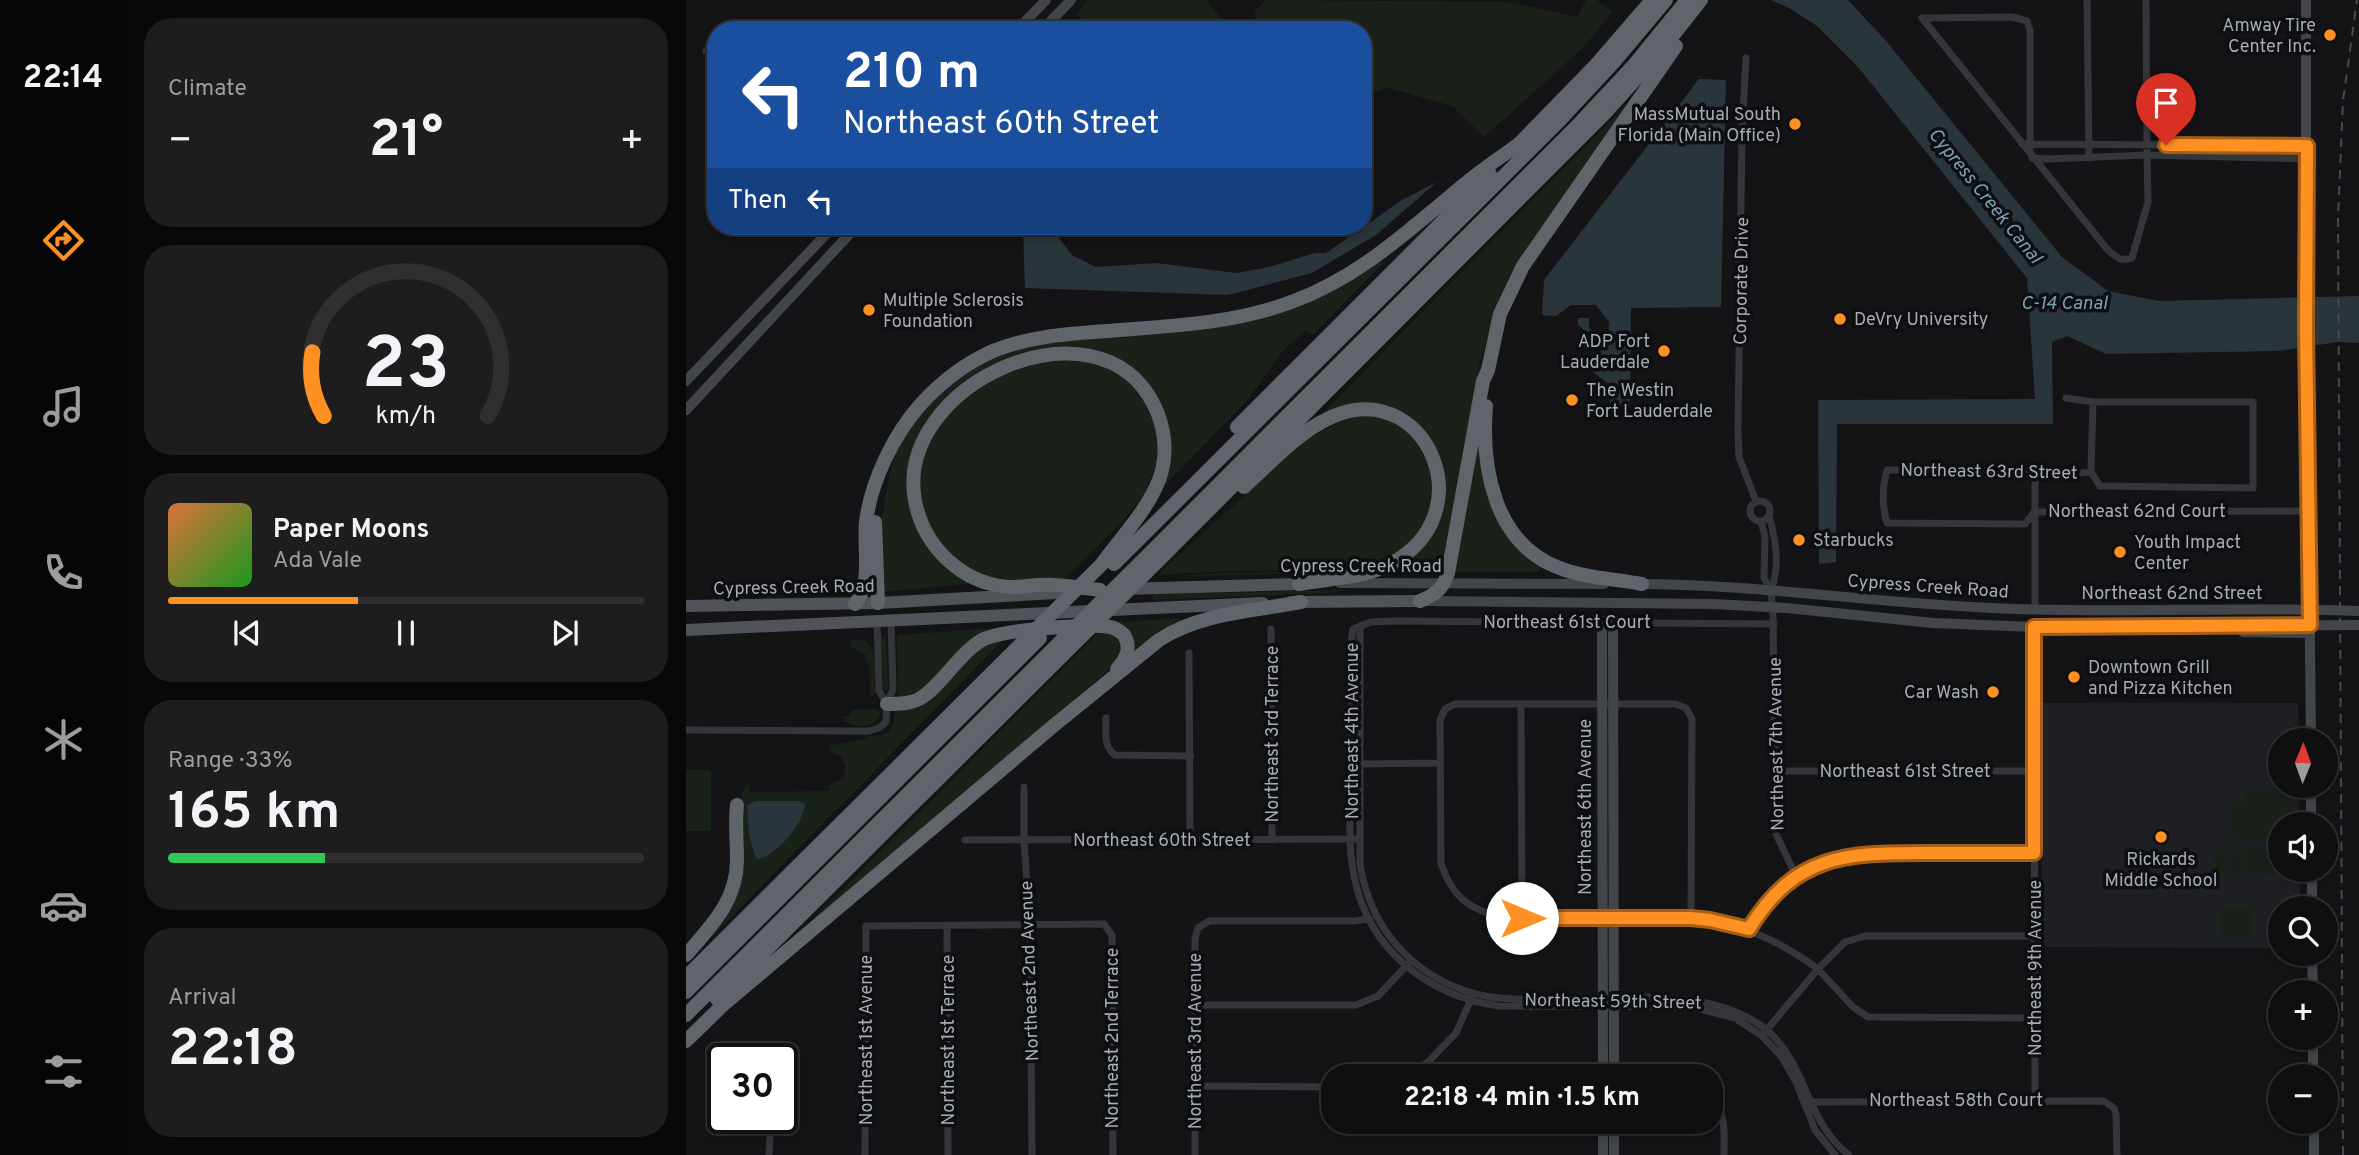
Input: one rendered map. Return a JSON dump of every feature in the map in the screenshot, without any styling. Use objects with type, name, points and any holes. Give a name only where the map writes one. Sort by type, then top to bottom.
[{"type":"highway","points":[[686,992],[1522,142],[1595,66],[1651,0]]},
{"type":"highway","points":[[1107,564],[1568,112],[1666,0]]},
{"type":"highway","points":[[686,1015],[1577,126],[1634,65],[1687,0]]},
{"type":"highway","points":[[1420,601],[1437,592],[1445,584],[1483,381],[1488,370],[1500,314],[1522,266],[1691,25],[1702,0]]},
{"type":"highway","points":[[686,1030],[1605,113],[1702,0]]},
{"type":"highway","points":[[855,604],[864,586],[867,514],[872,492],[898,436],[920,405],[949,378],[983,356],[1019,342],[1048,336],[1225,320],[1304,297],[1338,282],[1371,261],[1471,179],[1522,142]]},
{"type":"highway","points":[[1100,590],[1051,585],[1010,587],[990,583],[956,567],[938,550],[927,534],[917,509],[914,469],[929,428],[955,398],[981,380],[1009,366],[1063,354],[1092,356],[1110,362],[1128,372],[1142,386],[1160,419],[1164,446],[1162,470],[1149,499],[1107,564]]},
{"type":"highway","points":[[1488,370],[1485,429],[1488,467],[1496,501],[1513,532],[1531,552],[1559,568],[1642,584]]},
{"type":"highway","points":[[1191,528],[1326,420],[1351,411],[1367,410],[1393,416],[1410,426],[1427,446],[1439,477],[1437,509],[1424,536],[1401,558],[1381,568],[1299,584]]},
{"type":"highway","points":[[881,472],[875,524],[884,603]]},
{"type":"highway","points":[[686,1041],[737,994],[1083,701],[1159,640],[1180,628],[1208,618],[1301,602]]},
{"type":"highway","points":[[887,704],[919,699],[974,646],[997,634],[1095,627],[1118,630],[1127,642],[1125,659],[1083,701]]},
{"type":"highway","points":[[686,977],[1033,638]]},
{"type":"highway","points":[[686,955],[715,922],[732,893],[737,864],[737,805]]},
{"type":"main road","points":[[1026,21],[1046,0]]},
{"type":"main road","points":[[1051,21],[1071,0]]},
{"type":"main road","points":[[2306,0],[2306,347],[2311,728]]},
{"type":"main road","points":[[686,381],[825,235]]},
{"type":"main road","points":[[686,410],[849,235]]},
{"type":"main road","name":"Cypress Creek Road","points":[[686,606],[884,603],[1100,590],[1299,584],[1642,584],[1771,590],[1898,603],[2035,610]]},
{"type":"main road","name":"Cypress Creek Road","points":[[686,630],[1301,602],[1420,601],[1688,603],[1773,607],[1880,619],[2034,627]]},
{"type":"main road","points":[[884,603],[891,621]]},
{"type":"main road","points":[[877,622],[884,603]]},
{"type":"main road","points":[[1997,626],[2029,617],[2035,610]]},
{"type":"main road","name":"Northeast 62nd Street","points":[[2035,610],[2310,610]]},
{"type":"main road","points":[[2034,627],[2039,619],[2062,610]]},
{"type":"main road","points":[[2310,610],[2359,611]]},
{"type":"main road","name":"Northeast 6th Avenue","points":[[1608,622],[1608,918],[1613,1064]]},
{"type":"main road","points":[[2310,629],[2359,625]]},
{"type":"main road","name":"Northeast 62nd Street","points":[[2034,627],[2310,629]]},
{"type":"main road","name":"Northeast 6th Avenue","points":[[1604,1064],[1609,1002]]},
{"type":"main road","points":[[1603,1134],[1603,1155]]},
{"type":"main road","points":[[1614,1134],[1614,1155]]},
{"type":"main road","points":[[2314,1134],[2314,1155]]},
{"type":"street","points":[[2087,0],[2089,158]]},
{"type":"street","points":[[2026,144],[2030,30],[2027,21],[2012,17],[1922,18],[2026,144],[2031,156],[2118,258],[2125,261],[2132,258],[2148,202],[2146,0]]},
{"type":"street","name":"Corporate Drive","points":[[1746,58],[1742,130],[1738,433],[1739,457],[1756,501]]},
{"type":"street","points":[[2026,144],[2307,146]]},
{"type":"street","points":[[2031,156],[2089,158],[2147,155],[2308,159]]},
{"type":"street","points":[[2066,398],[2093,402],[2253,402],[2253,488],[2101,485],[2091,472],[2093,402]]},
{"type":"street","name":"Northeast 63rd Street","points":[[1887,523],[1884,513],[1884,480],[1888,470],[2035,471],[2069,474],[2091,472]]},
{"type":"street","points":[[2035,471],[2035,610]]},
{"type":"street","points":[[1771,590],[1763,578],[1765,537],[1760,521],[1752,517],[1750,511],[1751,505],[1763,500],[1768,504],[1776,537],[1775,579],[1771,590],[1773,607]]},
{"type":"street","name":"Northeast 62nd Court","points":[[1887,523],[2025,524],[2034,512],[2308,511]]},
{"type":"street","points":[[1760,521],[1769,516]]},
{"type":"street","name":"Northeast 7th Avenue","points":[[1773,607],[1776,834],[1796,876]]},
{"type":"street","points":[[686,730],[872,730],[882,727],[886,722],[887,704],[893,689],[891,621]]},
{"type":"street","points":[[877,622],[879,691],[887,704]]},
{"type":"street","name":"Northeast 61st Court","points":[[1360,626],[1371,622],[1774,624]]},
{"type":"street","name":"Northeast 4th Avenue","points":[[1360,626],[1354,874],[1386,946],[1409,964]]},
{"type":"street","name":"Northeast 9th Avenue","points":[[2034,627],[2035,1100]]},
{"type":"street","name":"Northeast 3rd Terrace","points":[[1271,629],[1272,840]]},
{"type":"street","points":[[1189,653],[1190,839]]},
{"type":"street","points":[[1691,918],[1692,719],[1686,708],[1675,704],[1455,704],[1445,709],[1440,720],[1439,849],[1445,876],[1460,897],[1473,908],[1496,917],[1710,920],[1749,929],[1794,951],[1818,969],[1853,1007],[1868,1017],[2035,1018]]},
{"type":"street","points":[[1521,705],[1522,918]]},
{"type":"street","points":[[1106,718],[1106,743],[1111,752],[1120,757],[1191,756]]},
{"type":"street","points":[[1355,764],[1439,763]]},
{"type":"street","name":"Northeast 61st Street","points":[[1775,771],[2035,771]]},
{"type":"street","name":"Northeast 2nd Avenue","points":[[1024,787],[1024,840],[1030,925],[1032,1155]]},
{"type":"street","name":"Northeast 60th Street","points":[[965,840],[1355,839]]},
{"type":"street","points":[[1749,929],[1776,893],[1796,876],[1831,860],[1869,853],[2034,853]]},
{"type":"street","name":"Northeast 3rd Avenue","points":[[1195,1155],[1195,939],[1198,928],[1209,921],[1372,918]]},
{"type":"street","name":"Northeast 2nd Terrace","points":[[1030,925],[1104,924],[1112,935],[1113,1155]]},
{"type":"street","points":[[947,926],[1030,925]]},
{"type":"street","name":"Northeast 1st Avenue","points":[[865,1155],[866,926],[947,926]]},
{"type":"street","name":"Northeast 1st Terrace","points":[[947,926],[948,1155]]},
{"type":"street","points":[[1764,1033],[1818,969],[1845,942],[1865,936],[2035,936]]},
{"type":"street","points":[[1195,1005],[1356,1005],[1378,996],[1409,964]]},
{"type":"street","name":"Northeast 59th Street","points":[[1409,964],[1431,985],[1472,998],[1700,1008],[1735,1018],[1764,1033],[1788,1067],[1806,1103],[1837,1153],[1849,1155]]},
{"type":"street","points":[[1424,1064],[1456,1033],[1472,998]]},
{"type":"street","points":[[1195,1086],[1321,1087]]},
{"type":"street","name":"Northeast 58th Court","points":[[1806,1103],[2095,1100],[2109,1103],[2116,1114],[2117,1155]]},
{"type":"street","points":[[1723,1122],[1724,1155]]},
{"type":"street","points":[[769,1155],[770,1134]]},
{"type":"shaded area","points":[[1088,0],[1206,0],[1224,21],[1083,21],[1077,14]]},
{"type":"shaded area","points":[[1265,0],[1510,2],[1577,17],[1586,0],[1597,0],[1612,12],[1585,46],[1484,137],[1452,106],[1386,87],[1372,95],[1372,21],[1255,21],[1255,11]]},
{"type":"shaded area","points":[[1628,103],[1630,104],[1526,249],[1500,300],[1480,361],[1443,573],[1395,573],[1391,567],[1424,542],[1440,464],[1389,411],[1320,416]]},
{"type":"shaded area","points":[[1381,261],[1383,263],[1312,336],[1306,330],[1282,352],[1246,402],[1163,487],[1168,437],[1130,369],[1113,358],[1094,352],[1029,356],[926,424],[913,508],[970,579],[967,584],[882,592],[881,522],[891,467],[897,450],[917,417],[947,386],[986,360],[1031,345],[1213,327],[1347,283]]},
{"type":"shaded area","points":[[1074,358],[1117,371],[1147,401],[1157,430],[1158,448],[1156,464],[1145,494],[1121,523],[1064,579],[1012,580],[963,568],[954,561],[924,518],[917,478],[935,425],[985,382],[1035,363]]},
{"type":"shaded area","points":[[1362,415],[1391,420],[1416,438],[1435,478],[1429,519],[1401,553],[1363,567],[1347,569],[1157,575],[1300,445],[1330,427]]},
{"type":"shaded area","points":[[1480,418],[1493,502],[1543,565],[1538,572],[1454,572]]},
{"type":"shaded area","points":[[1347,572],[1162,577],[1228,573]]},
{"type":"shaded area","points":[[1349,590],[1329,593],[1153,600],[1153,594]]},
{"type":"shaded area","points":[[1177,618],[1185,622],[1135,654],[1114,621],[1125,622]]},
{"type":"shaded area","points":[[994,628],[919,694],[898,698],[897,635]]},
{"type":"shaded area","points":[[1100,631],[1114,633],[1123,643],[1118,662],[818,920],[815,917]]},
{"type":"shaded area","points":[[883,636],[886,638],[886,691],[883,688]]},
{"type":"shaded area","points":[[1006,637],[703,946],[722,918],[742,810],[742,794],[746,786],[749,785],[749,792],[829,791],[829,785],[843,778],[846,767],[842,757],[829,751],[829,745],[887,733],[892,727],[896,709],[979,648]],"holes":[[[755,801],[805,803],[756,859],[749,836],[747,805]]]},
{"type":"shaded area","points":[[851,639],[866,641],[873,652],[875,693],[870,699],[869,665],[864,654],[850,646]]},
{"type":"shaded area","name":"Rickards Middle School","points":[[2042,703],[2298,703],[2299,728],[2268,728],[2268,798],[2299,798],[2299,812],[2268,812],[2268,882],[2300,882],[2300,896],[2268,896],[2268,948],[2042,947]]},
{"type":"shaded area","points":[[876,709],[880,716],[871,725],[851,724],[843,716],[850,716],[852,710]]},
{"type":"shaded area","points":[[686,770],[711,770],[711,831],[686,831]]},
{"type":"shaded area","points":[[2244,793],[2268,793],[2268,798],[2290,798],[2291,812],[2268,812],[2268,838],[2233,839],[2233,803],[2244,803]]},
{"type":"shaded area","points":[[2233,849],[2245,849],[2245,874],[2233,874]]},
{"type":"shaded area","points":[[2247,849],[2259,849],[2260,874],[2248,874]]},
{"type":"shaded area","points":[[2262,849],[2268,849],[2268,875],[2262,875]]},
{"type":"shaded area","points":[[2213,851],[2226,851],[2225,875],[2213,875]]},
{"type":"shaded area","points":[[2219,908],[2253,908],[2253,935],[2220,936]]},
{"type":"water","name":"C-14 Canal","points":[[1771,0],[1848,0],[1887,42],[2062,257],[2108,291],[2159,301],[2359,296],[2359,343],[2338,342],[2277,351],[2106,354],[2067,336],[2052,342],[2053,424],[1837,424],[1836,562],[1819,564],[1818,400],[2035,399],[2027,278],[1858,67],[1817,26]]},
{"type":"water","points":[[1699,79],[1726,80],[1721,307],[1631,308],[1630,405],[1626,410],[1615,410],[1610,405],[1611,386],[1593,372],[1593,359],[1608,345],[1609,322],[1596,305],[1571,305],[1556,316],[1542,315],[1544,280]]},
{"type":"water","points":[[1437,182],[1376,235],[1312,273],[1228,295],[1025,288],[1023,235],[1058,235],[1072,255],[1096,267],[1156,263],[1236,273],[1269,267],[1315,253],[1326,253],[1352,235],[1372,235],[1372,221],[1402,200]]},
{"type":"water","points":[[1578,318],[1589,318],[1589,328],[1594,332],[1589,337],[1589,346],[1578,346],[1578,339],[1584,334],[1584,330],[1578,325]]},
{"type":"water","points":[[755,801],[805,803],[800,820],[788,838],[772,852],[756,859],[749,836],[747,805]]},
{"type":"railway","points":[[2343,1155],[2338,218],[2343,101],[2357,0]]},
{"type":"place","name":"Amway Tire Center Inc.","points":[[2330,35]]},
{"type":"place","name":"MassMutual South Florida (Main Office)","points":[[1795,124]]},
{"type":"place","name":"Multiple Sclerosis Foundation","points":[[869,310]]},
{"type":"place","name":"DeVry University","points":[[1840,319]]},
{"type":"place","name":"ADP Fort Lauderdale","points":[[1664,351]]},
{"type":"place","name":"The Westin Fort Lauderdale","points":[[1572,400]]},
{"type":"place","name":"Starbucks","points":[[1799,540]]},
{"type":"place","name":"Youth Impact Center","points":[[2120,552]]},
{"type":"place","name":"Downtown Grill and Pizza Kitchen","points":[[2074,677]]},
{"type":"place","name":"Car Wash","points":[[1993,692]]},
{"type":"place","name":"Rickards Middle School","points":[[2161,837]]},
{"type":"route","points":[[1522,918],[1691,918],[1749,929],[1765,905],[1796,876],[1831,860],[1869,853],[2034,853],[2034,627],[2310,625],[2306,330],[2307,146],[2166,145]]},
{"type":"water label","name":"Cypress Creek Canal","points":[[1986,195]]}]
